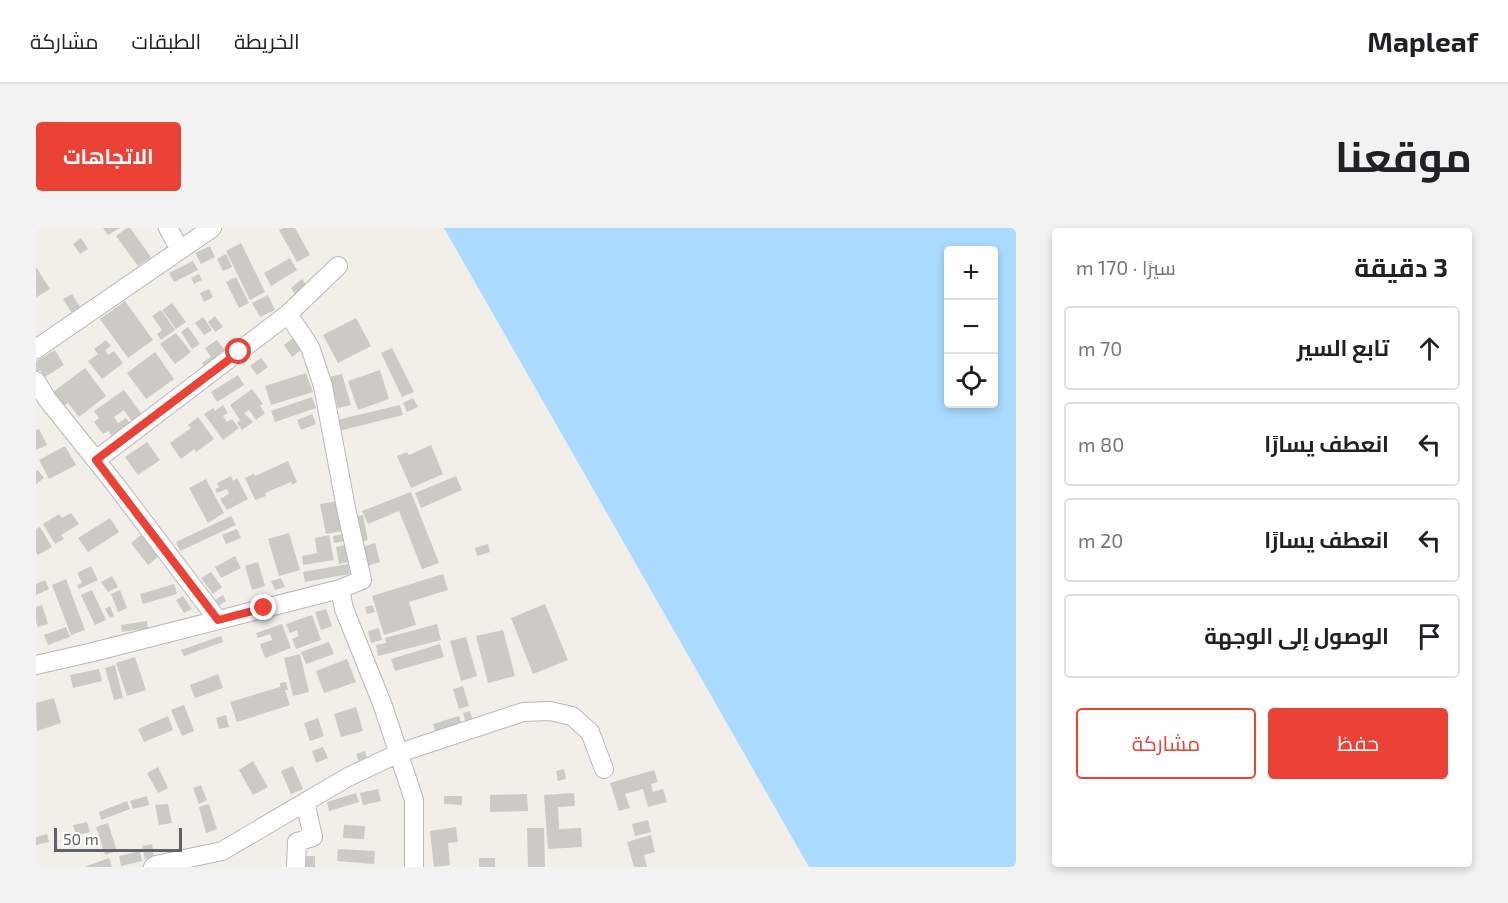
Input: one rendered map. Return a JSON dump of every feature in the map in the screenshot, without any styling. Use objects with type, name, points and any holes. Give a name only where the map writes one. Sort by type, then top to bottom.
[{"type":"street","points":[[168,228],[180,250]]},
{"type":"street","points":[[36,350],[212,228]]},
{"type":"street","points":[[96,460],[288,314],[338,266]]},
{"type":"street","points":[[36,666],[340,589],[362,580],[323,386],[310,347],[288,314]]},
{"type":"street","points":[[36,381],[47,399],[218,620]]},
{"type":"street","points":[[340,589],[344,609],[383,706],[414,800],[414,867]]},
{"type":"street","points":[[153,867],[222,850],[348,777],[399,753],[523,712],[550,711],[572,716],[590,732],[604,769]]},
{"type":"street","points":[[296,867],[297,842],[313,837],[305,802]]},
{"type":"water","points":[[444,228],[1016,228],[1016,867],[809,867]]},
{"type":"building","points":[[103,228],[120,228],[108,235]]},
{"type":"building","points":[[130,228],[151,257],[138,266],[116,236]]},
{"type":"building","points":[[295,228],[310,255],[297,262],[279,230]]},
{"type":"building","points":[[81,238],[88,249],[80,254],[73,244]]},
{"type":"building","points":[[241,243],[265,292],[250,300],[226,251]]},
{"type":"building","points":[[210,246],[215,257],[201,264],[195,253]]},
{"type":"building","points":[[226,254],[232,267],[223,271],[217,259]]},
{"type":"building","points":[[290,258],[297,270],[271,286],[264,273]]},
{"type":"building","points":[[193,261],[198,270],[174,282],[169,273]]},
{"type":"building","points":[[36,267],[50,289],[37,297],[36,296]]},
{"type":"building","points":[[199,274],[202,280],[194,284],[191,278]]},
{"type":"building","points":[[236,277],[249,303],[239,308],[226,282]]},
{"type":"building","points":[[302,279],[307,286],[295,294],[291,288]]},
{"type":"building","points":[[209,289],[213,297],[204,302],[200,293]]},
{"type":"building","points":[[72,294],[82,310],[73,315],[63,299]]},
{"type":"building","points":[[268,295],[275,310],[260,317],[252,303]]},
{"type":"building","points":[[125,301],[153,340],[128,358],[100,319]]},
{"type":"building","points":[[172,303],[186,322],[176,329],[162,310]]},
{"type":"building","points":[[161,310],[175,330],[161,340],[157,334],[162,330],[152,316]]},
{"type":"building","points":[[215,316],[223,327],[215,332],[208,322]]},
{"type":"building","points":[[203,317],[212,330],[204,335],[195,323]]},
{"type":"building","points":[[356,318],[371,346],[338,363],[323,335]]},
{"type":"building","points":[[188,327],[200,344],[192,349],[181,332]]},
{"type":"building","points":[[176,333],[191,352],[175,364],[160,344]]},
{"type":"building","points":[[293,338],[301,350],[292,357],[284,345]]},
{"type":"building","points":[[234,339],[240,348],[208,371],[202,363],[211,357],[205,348],[217,340],[223,348]]},
{"type":"building","points":[[106,340],[111,346],[105,350],[108,355],[114,351],[123,363],[102,379],[88,361],[98,354],[94,349]]},
{"type":"building","points":[[392,348],[414,392],[402,397],[381,353]]},
{"type":"building","points":[[55,350],[64,365],[45,377],[40,370],[36,371],[36,361]]},
{"type":"building","points":[[155,352],[174,379],[146,399],[127,373]]},
{"type":"building","points":[[261,358],[268,367],[257,375],[250,366]]},
{"type":"building","points":[[85,368],[106,396],[79,417],[68,403],[64,406],[53,392]]},
{"type":"building","points":[[380,370],[389,399],[358,410],[348,381]]},
{"type":"building","points":[[306,373],[313,392],[271,405],[265,386]]},
{"type":"building","points":[[342,374],[351,405],[338,408],[329,377]]},
{"type":"building","points":[[238,375],[244,385],[217,402],[211,392]]},
{"type":"building","points":[[252,389],[263,404],[260,406],[265,413],[256,420],[249,410],[244,413],[253,422],[242,430],[237,423],[240,420],[230,405]]},
{"type":"building","points":[[124,390],[143,416],[133,423],[124,410],[114,417],[118,423],[126,418],[134,429],[113,437],[108,431],[103,434],[94,422],[99,418],[94,411]]},
{"type":"building","points":[[312,397],[316,408],[275,422],[271,411]]},
{"type":"building","points":[[413,398],[418,407],[407,412],[403,403]]},
{"type":"building","points":[[223,405],[228,413],[223,416],[227,422],[232,419],[239,428],[223,440],[204,414],[213,408],[215,411]]},
{"type":"building","points":[[400,405],[403,415],[339,431],[337,420]]},
{"type":"building","points":[[312,414],[316,424],[301,430],[297,420]]},
{"type":"building","points":[[198,417],[214,439],[196,452],[194,449],[181,459],[170,443],[191,428],[188,425]]},
{"type":"building","points":[[39,429],[47,445],[36,450],[36,430]]},
{"type":"building","points":[[147,442],[160,460],[138,475],[125,457]]},
{"type":"building","points":[[431,445],[443,474],[411,488],[397,456],[407,452],[409,455]]},
{"type":"building","points":[[65,446],[76,465],[49,479],[39,460]]},
{"type":"building","points":[[288,461],[297,482],[292,485],[291,482],[265,493],[266,496],[255,500],[245,478],[254,474],[255,476]]},
{"type":"building","points":[[38,470],[44,478],[36,484],[36,471]]},
{"type":"building","points":[[231,476],[233,481],[237,478],[248,499],[227,510],[220,499],[229,494],[227,489],[217,493],[215,489],[219,487],[217,483]]},
{"type":"building","points":[[456,476],[462,490],[421,508],[415,493]]},
{"type":"building","points":[[206,479],[224,513],[208,523],[189,488]]},
{"type":"building","points":[[411,492],[439,563],[422,569],[399,511],[368,524],[362,511]]},
{"type":"building","points":[[337,501],[342,531],[326,534],[320,504]]},
{"type":"building","points":[[71,513],[79,524],[61,535],[64,539],[55,544],[43,524],[59,514],[62,518]]},
{"type":"building","points":[[363,515],[368,540],[360,542],[355,517]]},
{"type":"building","points":[[231,516],[236,525],[180,551],[176,542]]},
{"type":"building","points":[[110,518],[119,532],[88,552],[78,538]]},
{"type":"building","points":[[40,527],[52,547],[38,555],[36,529]]},
{"type":"building","points":[[237,529],[241,538],[226,544],[222,535]]},
{"type":"building","points":[[289,533],[300,570],[279,576],[268,539]]},
{"type":"building","points":[[345,534],[346,541],[334,543],[333,536]]},
{"type":"building","points":[[141,535],[158,557],[148,565],[131,543]]},
{"type":"building","points":[[329,535],[334,560],[303,565],[302,556],[317,553],[315,538]]},
{"type":"building","points":[[375,543],[380,562],[367,566],[362,547]]},
{"type":"building","points":[[488,544],[490,552],[477,556],[475,548]]},
{"type":"building","points":[[345,545],[348,562],[339,564],[336,547]]},
{"type":"building","points":[[235,556],[241,568],[221,578],[215,567]]},
{"type":"building","points":[[258,562],[265,586],[252,590],[245,566]]},
{"type":"building","points":[[348,564],[350,574],[305,582],[303,572]]},
{"type":"building","points":[[91,566],[98,580],[79,589],[77,585],[82,583],[77,573]]},
{"type":"building","points":[[211,572],[222,587],[213,594],[201,578]]},
{"type":"building","points":[[443,574],[448,590],[409,602],[416,625],[384,635],[372,596]]},
{"type":"building","points":[[112,576],[118,587],[108,592],[101,582]]},
{"type":"building","points":[[281,578],[285,587],[275,590],[271,581]]},
{"type":"building","points":[[66,579],[85,630],[71,635],[52,585]]},
{"type":"building","points":[[45,580],[49,589],[36,595],[36,584]]},
{"type":"building","points":[[174,584],[177,594],[143,604],[140,594]]},
{"type":"building","points":[[92,590],[106,620],[95,625],[81,595]]},
{"type":"building","points":[[120,590],[127,608],[118,612],[111,594]]},
{"type":"building","points":[[223,595],[226,601],[218,606],[215,600]]},
{"type":"building","points":[[183,596],[192,609],[184,613],[176,600]]},
{"type":"building","points":[[545,604],[568,660],[533,674],[511,618]]},
{"type":"building","points":[[42,605],[48,624],[38,627],[36,607]]},
{"type":"building","points":[[372,605],[375,612],[367,614],[365,607]]},
{"type":"building","points":[[110,606],[114,616],[110,618],[105,609]]},
{"type":"building","points":[[326,609],[332,626],[321,630],[315,612]]},
{"type":"building","points":[[312,615],[321,640],[296,649],[292,639],[299,636],[297,630],[290,633],[286,624]]},
{"type":"building","points":[[147,621],[148,628],[122,632],[121,625]]},
{"type":"building","points":[[282,624],[291,648],[265,658],[260,644],[272,640],[270,634],[258,638],[256,633]]},
{"type":"building","points":[[437,624],[441,640],[378,656],[376,645],[386,643],[385,638]]},
{"type":"building","points":[[66,627],[70,637],[48,645],[44,635]]},
{"type":"building","points":[[379,628],[382,640],[371,643],[368,631]]},
{"type":"building","points":[[503,630],[515,676],[488,683],[476,636]]},
{"type":"building","points":[[221,636],[223,642],[184,656],[181,650]]},
{"type":"building","points":[[466,637],[477,676],[461,681],[450,641]]},
{"type":"building","points":[[329,642],[334,654],[306,664],[301,652]]},
{"type":"building","points":[[440,644],[444,657],[395,671],[391,659]]},
{"type":"building","points":[[300,654],[309,692],[293,696],[284,658]]},
{"type":"building","points":[[135,657],[146,690],[127,696],[116,663]]},
{"type":"building","points":[[347,659],[356,682],[324,693],[316,671]]},
{"type":"building","points":[[115,665],[123,698],[114,700],[105,668]]},
{"type":"building","points":[[99,669],[102,681],[73,688],[70,675]]},
{"type":"building","points":[[218,674],[223,688],[195,698],[190,685]]},
{"type":"building","points":[[286,682],[288,690],[285,690],[290,705],[237,722],[230,702],[280,687],[280,683]]},
{"type":"building","points":[[463,686],[469,706],[459,709],[453,689]]},
{"type":"building","points":[[54,698],[61,723],[37,731],[36,703]]},
{"type":"building","points":[[184,705],[194,731],[182,736],[171,710]]},
{"type":"building","points":[[356,707],[363,731],[341,737],[334,714]]},
{"type":"building","points":[[470,711],[473,722],[466,723],[463,713]]},
{"type":"building","points":[[226,715],[229,727],[219,729],[216,718]]},
{"type":"building","points":[[168,716],[173,730],[144,742],[138,729]]},
{"type":"building","points":[[459,716],[462,725],[436,733],[433,724]]},
{"type":"building","points":[[318,718],[324,736],[310,741],[304,723]]},
{"type":"building","points":[[323,747],[328,758],[316,763],[312,751]]},
{"type":"building","points":[[365,751],[368,762],[360,765],[356,754]]},
{"type":"building","points":[[253,761],[268,787],[253,795],[239,770]]},
{"type":"building","points":[[293,766],[303,789],[291,794],[281,771]]},
{"type":"building","points":[[158,767],[168,788],[158,793],[147,773]]},
{"type":"building","points":[[564,769],[566,779],[558,781],[556,771]]},
{"type":"building","points":[[654,770],[658,782],[651,784],[653,792],[663,789],[667,802],[648,807],[643,789],[625,794],[630,808],[619,811],[610,783]]},
{"type":"building","points":[[201,785],[207,800],[199,804],[193,788]]},
{"type":"building","points":[[378,789],[381,801],[363,805],[360,793]]},
{"type":"building","points":[[356,793],[359,802],[329,811],[327,802]]},
{"type":"building","points":[[574,793],[575,806],[558,807],[559,829],[581,828],[582,847],[548,849],[544,795]]},
{"type":"building","points":[[527,794],[528,811],[490,812],[490,795]]},
{"type":"building","points":[[147,796],[149,805],[133,809],[130,801]]},
{"type":"building","points":[[444,796],[462,796],[462,805],[444,804]]},
{"type":"building","points":[[127,801],[130,809],[101,820],[99,812]]},
{"type":"building","points":[[168,804],[172,823],[159,825],[155,805]]},
{"type":"building","points":[[209,804],[217,829],[206,833],[199,807]]},
{"type":"building","points":[[648,820],[651,832],[635,836],[632,824]]},
{"type":"building","points":[[87,822],[90,832],[76,836],[73,825]]},
{"type":"building","points":[[108,823],[117,851],[105,855],[96,827]]},
{"type":"building","points":[[344,825],[365,826],[364,839],[343,838]]},
{"type":"building","points":[[456,827],[458,842],[448,843],[450,865],[434,867],[430,831]]},
{"type":"building","points":[[527,828],[544,828],[545,867],[528,867]]},
{"type":"building","points":[[47,834],[49,842],[36,845],[36,837]]},
{"type":"building","points":[[651,835],[655,852],[644,855],[647,867],[634,867],[627,842]]},
{"type":"building","points":[[152,844],[154,858],[145,859],[142,846]]},
{"type":"building","points":[[338,849],[375,851],[374,864],[337,861]]},
{"type":"building","points":[[140,851],[142,861],[121,866],[119,856]]},
{"type":"building","points":[[303,856],[315,856],[315,867],[302,867]]},
{"type":"building","points":[[109,858],[112,867],[84,867]]},
{"type":"building","points":[[479,858],[495,858],[495,867],[479,867]]},
{"type":"route","points":[[239,352],[96,460],[218,620],[264,608]]}]
